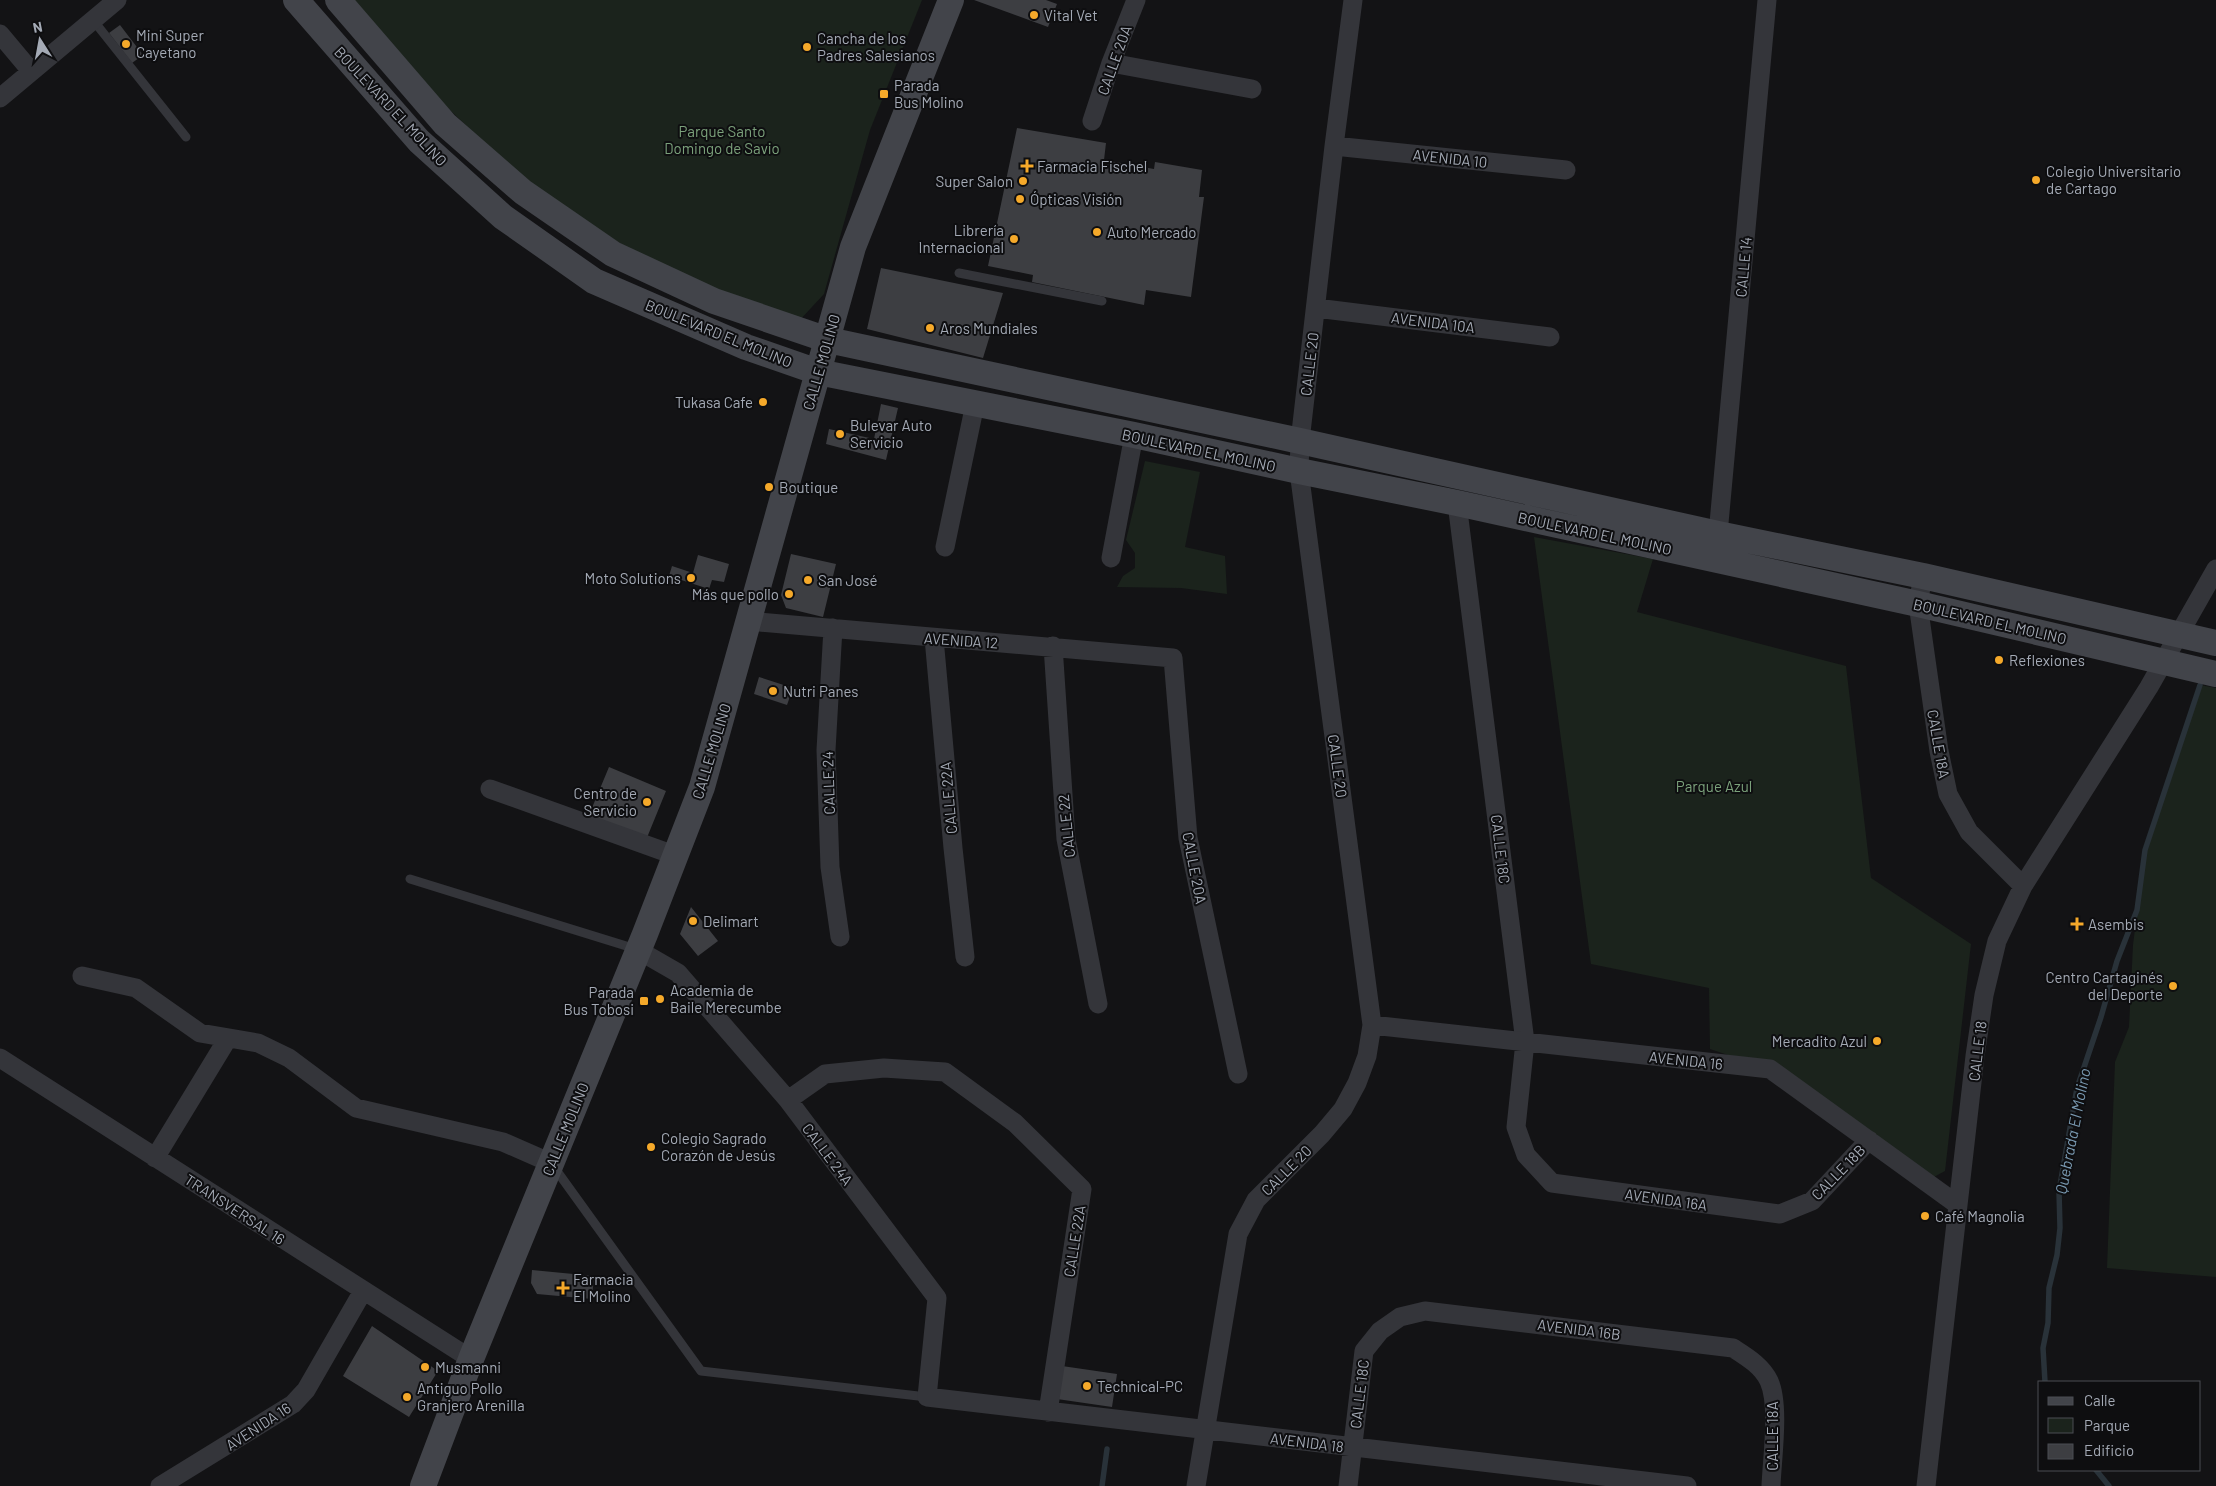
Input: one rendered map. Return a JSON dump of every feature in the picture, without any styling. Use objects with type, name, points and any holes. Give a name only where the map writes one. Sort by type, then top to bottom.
[{"type":"street","points":[[0,98],[118,0]]},
{"type":"street","name":"BOULEVARD EL MOLINO","points":[[296,0],[419,141],[503,217],[594,281],[746,347],[818,372],[1134,435],[1457,503],[1918,604],[2216,674]]},
{"type":"street","name":"CALLE MOLINO","points":[[422,1486],[471,1359],[638,950],[702,787],[853,247],[950,0]]},
{"type":"street","name":"CALLE 20A","points":[[1092,121],[1111,63],[1136,0]]},
{"type":"street","name":"CALLE 20","points":[[1196,1486],[1238,1234],[1256,1200],[1322,1134],[1343,1108],[1357,1083],[1368,1056],[1372,1025],[1299,471],[1300,441],[1353,0]]},
{"type":"street","name":"CALLE 14","points":[[1718,534],[1767,0]]},
{"type":"street","points":[[326,36],[345,7]]},
{"type":"street","name":"BOULEVARD EL MOLINO","points":[[345,7],[445,124],[523,192],[613,254],[714,302],[828,340],[1300,441],[1718,534],[1922,576],[2216,642]]},
{"type":"street","points":[[0,34],[31,71]]},
{"type":"street","points":[[344,56],[370,36]]},
{"type":"street","points":[[1111,63],[1252,89]]},
{"type":"street","name":"AVENIDA 10","points":[[1334,146],[1566,170]]},
{"type":"street","name":"AVENIDA 10A","points":[[1316,308],[1550,337]]},
{"type":"street","points":[[746,347],[756,316]]},
{"type":"street","points":[[945,547],[975,404]]},
{"type":"street","points":[[1111,558],[1134,435]]},
{"type":"street","name":"CALLE 18C","points":[[1457,503],[1526,1042],[1516,1127],[1526,1154],[1552,1183]]},
{"type":"street","name":"CALLE 18","points":[[1926,1486],[1984,995],[1997,942],[2023,886],[2164,661],[2216,569]]},
{"type":"street","name":"CALLE 18A","points":[[1922,576],[1918,604],[1939,751],[1948,794],[1969,832],[2023,886]]},
{"type":"street","name":"AVENIDA 12","points":[[748,621],[934,638],[1053,646],[1173,658]]},
{"type":"street","name":"CALLE 24","points":[[833,628],[826,750],[830,867],[840,937]]},
{"type":"street","name":"CALLE 22A","points":[[934,638],[965,957]]},
{"type":"street","name":"CALLE 22","points":[[1053,646],[1066,839],[1098,1004]]},
{"type":"street","name":"CALLE 20A","points":[[1173,658],[1188,838],[1238,1074]]},
{"type":"street","points":[[490,789],[674,855]]},
{"type":"street","name":"CALLE 24A","points":[[638,950],[678,973],[788,1100],[937,1298],[927,1397]]},
{"type":"street","points":[[82,976],[136,988],[200,1033],[258,1043],[289,1058],[356,1108],[503,1142],[551,1163]]},
{"type":"street","name":"AVENIDA 16","points":[[1372,1025],[1770,1070],[1958,1205]]},
{"type":"street","points":[[156,1158],[228,1038]]},
{"type":"street","name":"TRANSVERSAL 16","points":[[0,1058],[471,1359]]},
{"type":"street","name":"CALLE 22A","points":[[788,1100],[825,1074],[884,1068],[945,1072],[1015,1123],[1082,1189],[1048,1412]]},
{"type":"street","name":"CALLE 18B","points":[[1780,1214],[1812,1201],[1869,1140]]},
{"type":"street","name":"AVENIDA 16A","points":[[1552,1183],[1780,1214]]},
{"type":"street","name":"AVENIDA 16","points":[[160,1486],[293,1404],[306,1390],[363,1291]]},
{"type":"street","name":"AVENIDA 16B","points":[[1400,1317],[1425,1311],[1733,1348],[1754,1361]]},
{"type":"street","name":"CALLE 18C","points":[[1348,1486],[1364,1351],[1380,1331],[1400,1317]]},
{"type":"street","name":"CALLE 18A","points":[[1754,1361],[1769,1381],[1775,1404],[1771,1486]]},
{"type":"street","name":"AVENIDA 18","points":[[927,1397],[1686,1486]]},
{"type":"lane","points":[[93,20],[186,137]]},
{"type":"lane","points":[[959,274],[1102,301]]},
{"type":"lane","points":[[410,879],[638,950]]},
{"type":"lane","points":[[551,1163],[700,1372],[927,1397]]},
{"type":"green space","name":"Parque Santo Domingo de Savio","points":[[351,0],[922,0],[870,130],[824,294],[798,322],[742,304],[632,251],[525,182],[428,89]]},
{"type":"green space","points":[[1145,461],[1200,472],[1185,547],[1225,556],[1227,594],[1181,588],[1117,587],[1123,576],[1135,568],[1135,553],[1126,540]]},
{"type":"green space","name":"Parque Azul","points":[[1534,537],[1653,559],[1637,612],[1846,666],[1871,878],[1971,944],[1945,1171],[1932,1178],[1770,1069],[1710,1049],[1709,988],[1591,964]]},
{"type":"green space","name":"Centro Cartaginés del Deporte","points":[[2200,685],[2216,688],[2216,1277],[2107,1268],[2115,1062],[2129,1027],[2133,945],[2145,850]]},
{"type":"building","name":"Vital Vet","points":[[974,0],[1046,0],[1057,4],[1048,27]]},
{"type":"building","name":"Mini Super Cayetano","points":[[120,25],[143,55],[132,63],[109,33]]},
{"type":"building","name":"Auto Mercado","points":[[1017,128],[1106,143],[1104,160],[1154,169],[1155,162],[1202,170],[1199,197],[1204,197],[1191,297],[1146,290],[1144,305],[1032,282],[1033,275],[988,266]]},
{"type":"building","points":[[881,268],[1003,293],[983,358],[867,329]]},
{"type":"building","name":"Bulevar Auto Servicio","points":[[881,404],[898,408],[886,460],[826,444],[829,429],[874,439]]},
{"type":"building","name":"San José","points":[[791,554],[836,564],[823,617],[786,608],[781,595]]},
{"type":"building","points":[[698,555],[729,564],[724,582],[712,580],[709,589],[669,576],[672,566],[693,573]]},
{"type":"building","name":"Nutri Panes","points":[[759,677],[793,688],[787,705],[754,694]]},
{"type":"building","points":[[609,767],[666,791],[646,840],[589,815]]},
{"type":"building","name":"Delimart","points":[[691,907],[718,941],[698,956],[680,934]]},
{"type":"building","name":"Farmacia El Molino","points":[[532,1270],[594,1276],[592,1299],[537,1294],[531,1283]]},
{"type":"building","points":[[372,1326],[438,1371],[409,1417],[343,1376]]},
{"type":"building","name":"Technical-PC","points":[[1062,1366],[1117,1374],[1112,1407],[1057,1399]]},
{"type":"waterway","name":"Quebrada El Molino","points":[[2045,1381],[2043,1348],[2048,1323],[2049,1288],[2057,1255],[2060,1228],[2059,1191],[2077,1088],[2101,1017],[2117,961],[2137,910],[2145,850],[2200,685]]},
{"type":"waterway","points":[[1102,1486],[1107,1449]]},
{"type":"waterway","name":"Quebrada El Molino","points":[[2097,1471],[2109,1486]]},
{"type":"place","name":"Vital Vet","points":[[1034,15]]},
{"type":"place","name":"Mini Super Cayetano","points":[[126,44]]},
{"type":"place","name":"Cancha de los Padres Salesianos","points":[[807,47]]},
{"type":"place","name":"Parada Bus Molino","points":[[884,94]]},
{"type":"place","name":"Farmacia Fischel","points":[[1027,166]]},
{"type":"place","name":"Colegio Universitario de Cartago","points":[[2036,180]]},
{"type":"place","name":"Super Salon","points":[[1023,181]]},
{"type":"place","name":"Ópticas Visión","points":[[1020,199]]},
{"type":"place","name":"Auto Mercado","points":[[1097,232]]},
{"type":"place","name":"Librería Internacional","points":[[1014,239]]},
{"type":"place","name":"Aros Mundiales","points":[[930,328]]},
{"type":"place","name":"Tukasa Cafe","points":[[763,402]]},
{"type":"place","name":"Bulevar Auto Servicio","points":[[840,434]]},
{"type":"place","name":"Boutique","points":[[769,487]]},
{"type":"place","name":"Moto Solutions","points":[[691,578]]},
{"type":"place","name":"San José","points":[[808,580]]},
{"type":"place","name":"Más que pollo","points":[[789,594]]},
{"type":"place","name":"Reflexiones","points":[[1999,660]]},
{"type":"place","name":"Nutri Panes","points":[[773,691]]},
{"type":"place","name":"Centro de Servicio","points":[[647,802]]},
{"type":"place","name":"Delimart","points":[[693,921]]},
{"type":"place","name":"Asembis","points":[[2077,924]]},
{"type":"place","name":"Centro Cartaginés del Deporte","points":[[2173,986]]},
{"type":"place","name":"Academia de Baile Merecumbe","points":[[660,999]]},
{"type":"place","name":"Parada Bus Tobosi","points":[[644,1001]]},
{"type":"place","name":"Mercadito Azul","points":[[1877,1041]]},
{"type":"place","name":"Colegio Sagrado Corazón de Jesús","points":[[651,1147]]},
{"type":"place","name":"Café Magnolia","points":[[1925,1216]]},
{"type":"place","name":"Farmacia El Molino","points":[[563,1288]]},
{"type":"place","name":"Musmanni","points":[[425,1367]]},
{"type":"place","name":"Technical-PC","points":[[1087,1386]]},
{"type":"place","name":"Antiguo Pollo Granjero Arenilla","points":[[407,1397]]}]
